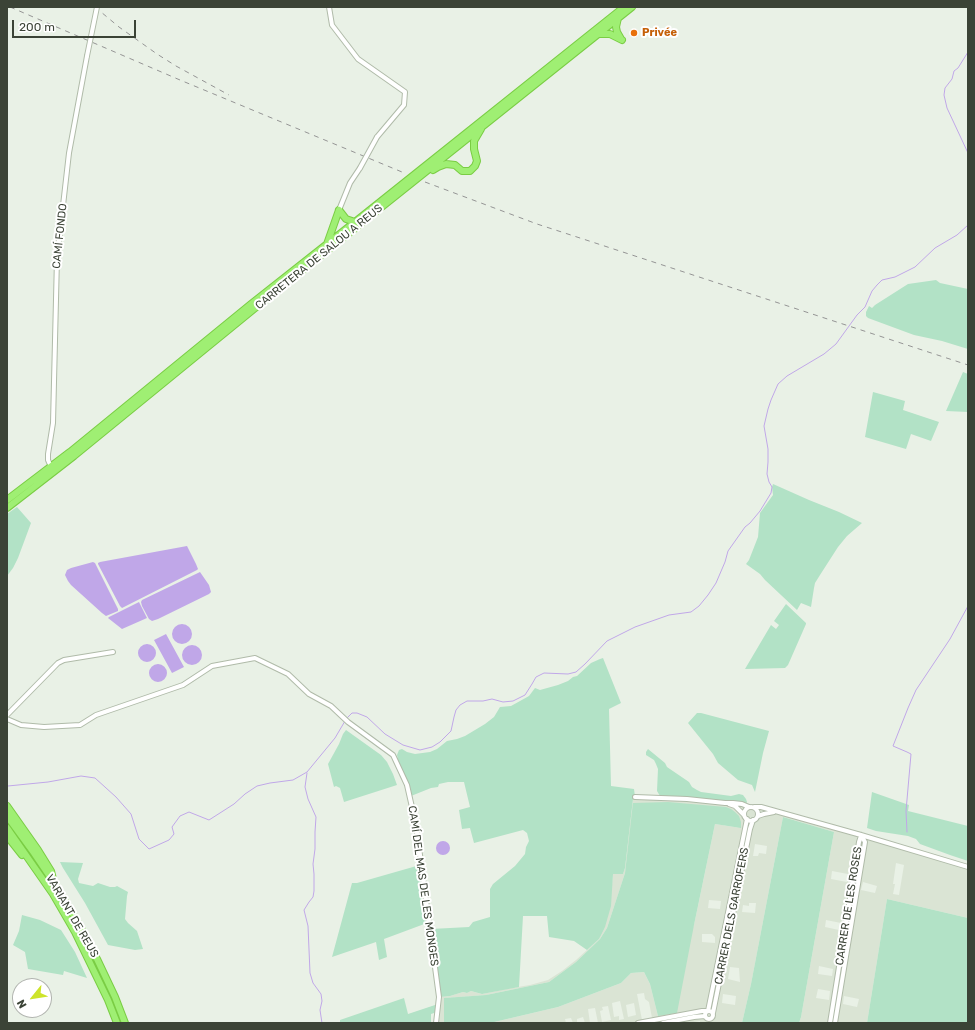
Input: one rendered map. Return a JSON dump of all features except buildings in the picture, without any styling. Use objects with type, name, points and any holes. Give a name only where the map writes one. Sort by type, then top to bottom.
[{"type":"highway","points":[[7,500],[70,452],[251,304],[624,7]]},
{"type":"highway","name":"CARRETERA DE SALOU A REUS","points":[[7,508],[74,456],[248,314],[632,7]]},
{"type":"highway","points":[[598,34],[610,34],[622,40],[616,32],[618,18]]},
{"type":"highway","points":[[367,219],[374,218],[438,167],[446,164],[455,165],[462,171],[470,171],[475,166],[477,161],[474,141],[483,126]]},
{"type":"highway","points":[[339,210],[346,219],[355,222]]},
{"type":"highway","points":[[327,244],[339,210]]},
{"type":"highway","points":[[7,806],[51,871],[53,881]]},
{"type":"highway","name":"VARIANT DE REUS","points":[[7,816],[53,881],[81,928],[115,997],[125,1023]]},
{"type":"highway","name":"VARIANT DE REUS","points":[[7,828],[53,894],[75,932],[108,1000],[117,1023]]},
{"type":"highway","points":[[7,836],[26,860],[75,932]]},
{"type":"street","name":"CAMÍ FONDO","points":[[51,467],[48,460],[48,454],[53,422],[57,258],[69,153],[97,7]]},
{"type":"street","points":[[328,7],[332,25],[358,59],[405,92],[404,105],[377,137],[350,183],[339,210]]},
{"type":"street","points":[[7,715],[58,663],[64,660],[113,652]]},
{"type":"street","name":"CAMÍ DEL MAS DE LES MONGES","points":[[7,719],[21,725],[44,727],[80,725],[96,715],[183,685],[212,666],[255,658],[288,674],[309,694],[331,706],[348,722],[394,755],[407,785],[416,826],[439,997],[436,1023]]},
{"type":"street","points":[[635,797],[687,799],[761,807],[968,867]]},
{"type":"street","points":[[725,803],[735,806],[751,820],[754,820],[758,816],[777,811]]},
{"type":"street","points":[[752,807],[758,811],[758,816]]},
{"type":"street","points":[[746,817],[745,810],[752,807]]},
{"type":"street","name":"CARRER DELS GARROFERS","points":[[709,1012],[746,817]]},
{"type":"street","name":"CARRER DELS GARROFERS","points":[[709,1012],[750,829],[754,820]]},
{"type":"street","name":"CARRER DE LES ROSES","points":[[830,1023],[861,835]]},
{"type":"street","name":"CARRER DE LES ROSES","points":[[835,1023],[865,842],[861,835]]},
{"type":"street","points":[[638,1023],[702,1011],[709,1012],[713,1016],[708,1020]]},
{"type":"street","points":[[708,1020],[705,1013],[709,1012]]},
{"type":"street","points":[[662,1023],[694,1017],[708,1020]]},
{"type":"shaded area","points":[[187,546],[196,564],[197,570],[122,608],[98,564],[100,562]]},
{"type":"shaded area","points":[[93,562],[95,563],[118,609],[118,611],[106,616],[71,585],[65,575],[67,570],[71,568]]},
{"type":"shaded area","points":[[200,572],[209,585],[211,592],[209,594],[158,619],[152,621],[149,619],[142,606],[142,600]]},
{"type":"shaded area","points":[[139,602],[147,618],[122,629],[108,618],[109,617]]},
{"type":"shaded area","points":[[182,624],[189,627],[192,634],[189,641],[182,644],[175,641],[172,634],[175,627]]},
{"type":"shaded area","points":[[166,634],[184,667],[172,673],[154,640]]},
{"type":"shaded area","points":[[143,644],[151,644],[156,649],[154,660],[151,662],[143,662],[138,657],[138,649]]},
{"type":"shaded area","points":[[192,645],[199,648],[202,655],[199,662],[192,665],[185,662],[182,655],[185,648]]},
{"type":"shaded area","points":[[154,664],[162,664],[167,669],[165,680],[162,682],[154,682],[149,677],[149,669]]},
{"type":"shaded area","points":[[635,797],[761,807],[968,867],[968,918],[887,899],[867,1023],[799,1023],[834,832],[783,817],[751,984],[742,1023],[700,1023],[700,1021],[687,1023],[598,1023],[595,1008],[588,1009],[590,1023],[585,1023],[583,1017],[577,1019],[577,1023],[573,1023],[571,1018],[565,1019],[566,1023],[490,1023],[558,1007],[621,983],[631,973],[644,972],[650,984],[658,1016],[694,925],[715,824],[741,828],[634,803],[625,873],[607,928],[600,939],[576,962],[549,982],[486,995],[445,998],[444,1023],[436,1023],[439,997],[450,996],[463,992],[467,993],[471,991],[482,994],[548,980],[576,960],[599,939],[612,884],[613,873],[623,874],[625,868],[633,799]],"holes":[[[755,844],[767,846],[766,854],[759,853],[758,856],[753,856]],[[896,863],[904,865],[899,895],[893,894],[895,884],[893,884]],[[832,871],[848,874],[847,882],[831,879]],[[863,882],[877,886],[875,893],[861,890]],[[709,900],[721,901],[720,909],[708,908]],[[749,903],[756,903],[755,913],[742,912],[743,905],[749,906]],[[826,920],[841,923],[839,930],[825,927]],[[702,934],[712,934],[715,937],[715,943],[702,942]],[[819,966],[833,969],[832,976],[818,974]],[[730,967],[739,968],[740,982],[728,979]],[[818,989],[830,991],[829,1000],[816,998]],[[644,993],[645,999],[649,1002],[652,1018],[642,1020],[637,994]],[[723,994],[736,996],[735,1005],[722,1003]],[[844,996],[859,999],[857,1007],[843,1004]],[[620,1001],[624,1019],[619,1020],[619,1016],[614,1017],[612,1003]],[[634,1003],[636,1015],[628,1017],[626,1005]],[[608,1006],[611,1020],[602,1022],[600,1011],[603,1010],[602,1007]]]},
{"type":"shaded area","points":[[443,841],[448,843],[450,848],[448,853],[443,855],[438,853],[436,848],[438,843]]},
{"type":"green space","points":[[936,280],[940,283],[968,289],[968,349],[942,341],[914,335],[866,316],[869,306],[872,308],[908,284]]},
{"type":"green space","points":[[963,372],[968,374],[968,412],[946,411]]},
{"type":"green space","points":[[873,392],[905,401],[903,410],[939,422],[931,441],[911,434],[906,449],[865,437]]},
{"type":"green space","points":[[773,484],[862,523],[847,536],[838,547],[815,583],[811,607],[801,603],[797,610],[760,574],[746,564],[758,537],[760,513],[773,495]]},
{"type":"green space","points":[[17,507],[31,523],[18,558],[7,576],[7,514]]},
{"type":"green space","points":[[786,604],[806,623],[788,665],[785,668],[745,669],[771,625],[776,629],[779,625],[774,621]]},
{"type":"green space","points":[[603,658],[621,703],[609,709],[611,786],[634,789],[635,797],[633,799],[625,868],[623,874],[613,874],[611,906],[605,927],[599,939],[587,950],[574,941],[549,937],[547,916],[523,916],[519,987],[482,994],[471,991],[467,993],[463,992],[440,997],[431,929],[469,927],[473,922],[490,917],[490,889],[493,884],[515,866],[525,854],[529,841],[527,833],[523,830],[474,843],[470,828],[462,829],[459,810],[470,807],[464,782],[448,782],[439,784],[438,787],[431,788],[411,796],[398,760],[397,755],[399,750],[402,749],[415,754],[430,752],[437,749],[447,741],[465,736],[485,724],[494,717],[500,707],[511,706],[529,696],[535,688],[540,690],[568,681],[577,676],[591,663]]},
{"type":"green space","points":[[697,713],[769,731],[755,792],[752,785],[738,780],[718,763],[713,754],[688,723]]},
{"type":"green space","points":[[346,730],[381,755],[387,762],[397,785],[344,802],[340,788],[336,786],[334,787],[328,764]]},
{"type":"green space","points":[[648,749],[665,763],[667,767],[689,782],[692,787],[697,790],[701,792],[731,796],[739,794],[743,795],[747,802],[746,804],[660,796],[657,791],[658,769],[654,760],[646,755]]},
{"type":"green space","points":[[872,792],[909,805],[908,811],[968,826],[968,861],[920,844],[916,839],[908,836],[876,831],[867,828]]},
{"type":"green space","points":[[668,802],[726,807],[731,809],[739,816],[741,822],[741,828],[715,824],[677,1013],[658,1016],[650,984],[644,972],[631,973],[621,983],[558,1007],[490,1023],[444,1023],[444,998],[486,995],[549,982],[576,962],[600,939],[607,928],[625,873],[633,803]]},
{"type":"green space","points":[[783,817],[834,832],[801,1017],[799,1023],[742,1023],[751,984]]},
{"type":"green space","points":[[60,862],[83,863],[78,879],[79,883],[93,886],[98,883],[110,887],[117,886],[128,892],[125,919],[137,931],[143,949],[135,950],[108,945]]},
{"type":"green space","points":[[420,865],[427,923],[384,939],[387,957],[379,960],[376,942],[332,957],[352,883],[357,883]]},
{"type":"green space","points":[[887,899],[968,918],[968,1023],[867,1023]]},
{"type":"green space","points":[[22,915],[40,920],[61,930],[75,952],[87,978],[64,971],[63,975],[28,969],[25,952],[13,945],[19,931]]},
{"type":"green space","points":[[404,998],[408,1014],[438,1004],[437,1012],[431,1014],[431,1023],[340,1023],[340,1020]]},
{"type":"waterway","points":[[968,52],[958,68],[954,71],[952,79],[945,88],[944,95],[947,108],[968,153]]},
{"type":"waterway","points":[[347,718],[352,713],[357,713],[367,717],[385,734],[403,745],[420,750],[432,747],[440,742],[451,731],[456,710],[460,705],[467,701],[483,701],[492,699],[503,702],[513,701],[525,695],[536,677],[544,673],[568,674],[576,672],[607,641],[635,627],[669,615],[691,612],[699,606],[716,583],[728,551],[745,527],[760,511],[771,493],[772,487],[767,474],[768,449],[764,426],[768,409],[778,384],[787,376],[824,354],[836,344],[857,315],[865,307],[872,291],[882,280],[895,277],[915,267],[935,248],[957,235],[968,225]]},
{"type":"waterway","points":[[907,832],[906,811],[911,754],[893,746],[916,690],[950,639],[968,606]]},
{"type":"waterway","points":[[8,786],[48,782],[81,776],[95,778],[116,797],[131,814],[139,839],[149,849],[169,840],[174,834],[172,827],[180,816],[189,812],[209,820],[234,804],[257,786],[293,780],[307,772],[335,738],[345,721]]},
{"type":"waterway","points":[[307,773],[305,787],[308,799],[316,817],[313,864],[314,891],[313,897],[304,910],[308,926],[310,973],[313,983],[321,994],[322,1001],[320,1010],[322,1023]]},
{"type":"railway","points":[[10,7],[180,80],[402,172]]},
{"type":"railway","points":[[95,7],[119,27],[157,54],[229,95]]},
{"type":"railway","points":[[425,182],[537,224],[968,365]]},
{"type":"place","name":"Privée","points":[[634,33]]}]
